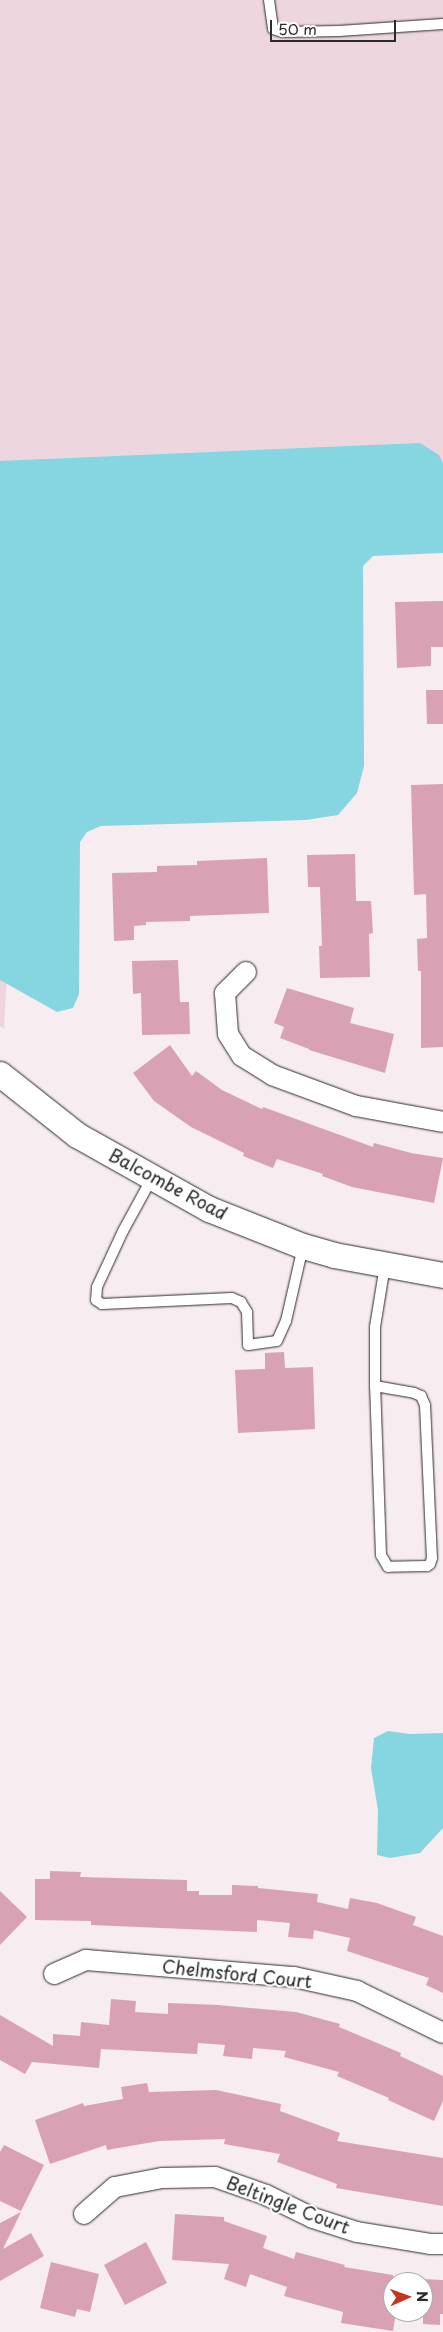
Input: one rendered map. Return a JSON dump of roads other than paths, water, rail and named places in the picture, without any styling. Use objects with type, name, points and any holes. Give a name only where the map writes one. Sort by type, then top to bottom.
[{"type":"street","points":[[246,972],[225,993],[228,1034],[242,1056],[272,1075],[356,1106],[443,1122]]},
{"type":"street","name":"Balcombe Road","points":[[0,1074],[77,1135],[209,1209],[303,1246],[334,1255],[443,1275]]},
{"type":"street","name":"Chelmsford Court","points":[[54,1974],[86,1960],[294,1977],[356,1991],[443,2034]]},
{"type":"street","name":"Beltingle Court","points":[[84,2214],[115,2187],[162,2178],[215,2177],[266,2195],[313,2218],[357,2232],[430,2244],[443,2244]]},
{"type":"lane","points":[[268,0],[273,29],[282,32],[443,24]]},
{"type":"lane","points":[[152,1178],[123,1231],[97,1286],[96,1300],[102,1304],[232,1298],[241,1302],[247,1312],[248,1345],[277,1341],[286,1321],[303,1246]]},
{"type":"lane","points":[[375,1386],[414,1393],[421,1396],[425,1405],[432,1558],[430,1564],[426,1566],[388,1567],[381,1555],[375,1386],[375,1327],[385,1265]]},
{"type":"water","points":[[420,443],[439,455],[443,463],[443,553],[373,556],[363,566],[364,766],[357,793],[338,815],[306,820],[101,826],[87,832],[80,842],[79,994],[73,1008],[57,1012],[0,980],[0,461]]},
{"type":"water","points":[[388,1731],[410,1734],[443,1733],[443,1828],[420,1853],[390,1858],[377,1855],[378,1810],[371,1768],[374,1738]]}]
